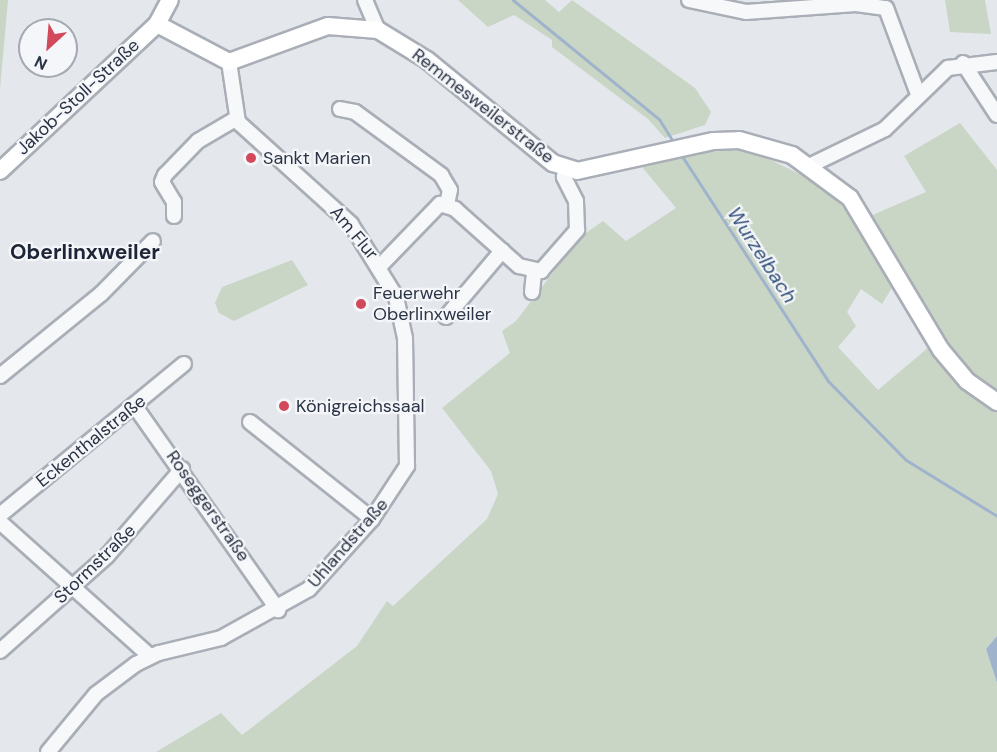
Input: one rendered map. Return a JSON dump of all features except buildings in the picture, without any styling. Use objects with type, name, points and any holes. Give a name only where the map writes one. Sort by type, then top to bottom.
[{"type":"main road","name":"Jakob-Stoll-Straße","points":[[0,171],[156,24],[170,0]]},
{"type":"main road","points":[[156,24],[229,62]]},
{"type":"main road","name":"Remmesweilerstraße","points":[[229,62],[328,26],[378,30],[427,60],[566,169],[590,171],[679,147],[739,140],[811,165],[850,198],[941,350],[967,381],[997,402]]},
{"type":"street","points":[[366,0],[378,30]]},
{"type":"street","points":[[689,0],[746,12],[856,4],[886,8],[918,94]]},
{"type":"street","points":[[174,216],[174,202],[162,182],[165,175],[198,141],[237,118],[229,62]]},
{"type":"street","points":[[811,165],[885,129],[933,78],[963,63],[997,62]]},
{"type":"street","points":[[963,63],[997,115]]},
{"type":"street","points":[[340,109],[355,112],[441,175],[450,190],[447,204]]},
{"type":"street","name":"Am Flur","points":[[237,118],[351,224],[381,265],[405,338],[409,443],[404,476]]},
{"type":"street","points":[[534,273],[547,266],[577,230],[576,201],[564,177],[566,169]]},
{"type":"street","points":[[381,265],[433,206],[447,204],[502,251],[534,273]]},
{"type":"street","points":[[0,376],[101,294],[153,241]]},
{"type":"street","points":[[446,317],[502,251]]},
{"type":"street","points":[[532,292],[534,273]]},
{"type":"street","name":"Eckenthalstraße","points":[[3,507],[184,364]]},
{"type":"street","name":"Roseggerstraße","points":[[134,405],[182,469],[278,609]]},
{"type":"street","points":[[250,422],[372,519]]},
{"type":"street","name":"Stormstraße","points":[[0,651],[70,590],[135,527],[182,469]]},
{"type":"street","name":"Uhlandstraße","points":[[48,752],[96,694],[150,656],[221,638],[278,609],[316,582],[372,519],[404,476]]},
{"type":"street","points":[[0,522],[70,590],[150,656]]},
{"type":"green space","points":[[0,0],[8,0],[0,89]]},
{"type":"green space","points":[[458,0],[545,0],[559,12],[572,0],[695,88],[711,112],[705,125],[665,138],[648,119],[552,47],[552,40],[514,15],[488,27]]},
{"type":"green space","points":[[945,0],[985,0],[991,34],[950,32]]},
{"type":"green space","points":[[960,123],[997,170],[997,636],[986,649],[997,683],[997,752],[156,752],[221,713],[242,735],[357,646],[387,601],[393,606],[487,519],[498,494],[491,471],[442,408],[510,353],[502,331],[516,321],[580,237],[603,221],[626,241],[676,208],[642,167],[694,152],[750,150],[824,186],[856,222],[926,192],[904,156]],"holes":[[[893,286],[929,347],[878,390],[838,347],[856,326],[847,312],[861,289],[882,304]]]},
{"type":"green space","points":[[292,260],[308,285],[234,321],[219,313],[215,303],[222,287]]},
{"type":"water","points":[[997,636],[997,683],[986,649]]},
{"type":"waterway","name":"Wurzelbach","points":[[513,0],[659,119],[675,145]]},
{"type":"waterway","name":"Wurzelbach","points":[[680,153],[828,381],[906,460],[997,516]]},
{"type":"place","name":"Sankt Marien","points":[[251,158]]},
{"type":"place","name":"Feuerwehr Oberlinxweiler","points":[[361,304]]},
{"type":"place","name":"Königreichssaal","points":[[284,406]]},
{"type":"district","name":"Oberlinxweiler","points":[[85,252]]}]
